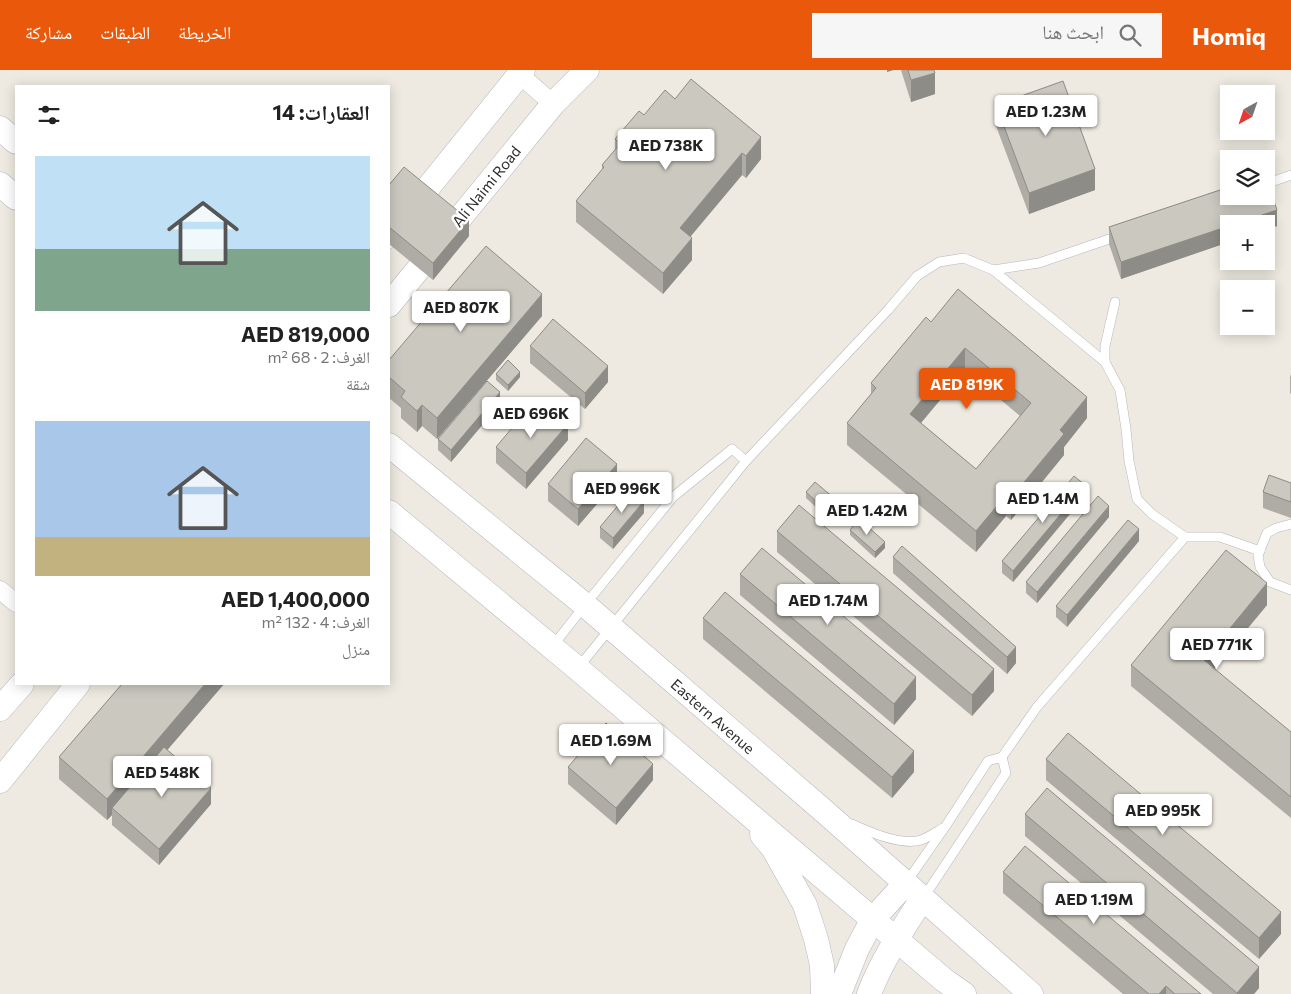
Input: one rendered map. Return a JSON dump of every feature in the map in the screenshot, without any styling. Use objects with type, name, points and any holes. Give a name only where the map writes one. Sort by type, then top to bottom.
[{"type":"main road","name":"Ali Naimi Road","points":[[390,303],[553,104],[587,70]]},
{"type":"main road","points":[[390,235],[519,71]]},
{"type":"main road","points":[[0,128],[15,141]]},
{"type":"main road","points":[[0,184],[15,197]]},
{"type":"main road","name":"Eastern Avenue","points":[[390,446],[611,627],[825,812],[1030,994]]},
{"type":"main road","points":[[390,513],[731,798],[896,940],[964,994]]},
{"type":"main road","points":[[0,709],[21,685]]},
{"type":"main road","points":[[0,780],[77,685]]},
{"type":"main road","points":[[731,798],[773,848],[805,905],[822,965],[823,994]]},
{"type":"main road","points":[[838,994],[857,949],[873,920],[914,891]]},
{"type":"main road","points":[[869,994],[877,974],[896,940],[914,891]]},
{"type":"street","points":[[519,71],[553,104]]},
{"type":"street","points":[[0,590],[15,602]]},
{"type":"lane","points":[[1275,181],[1291,175]]},
{"type":"lane","points":[[993,270],[1039,263],[1123,234]]},
{"type":"lane","points":[[577,668],[746,461],[888,310],[917,276],[939,262],[964,258],[993,270],[1105,362],[1120,390],[1129,461],[1137,499],[1152,514],[1185,538],[1220,537],[1260,551]]},
{"type":"lane","points":[[1105,362],[1105,346],[1115,302]]},
{"type":"lane","points":[[552,648],[673,497],[732,449],[746,461]]},
{"type":"lane","points":[[1291,524],[1276,528],[1267,533],[1258,555],[1260,567],[1270,582],[1291,590]]},
{"type":"lane","points":[[914,891],[945,827],[988,761],[1002,757],[1037,707],[1185,538]]},
{"type":"lane","points":[[914,891],[1006,773],[1002,757]]},
{"type":"lane","points":[[825,812],[878,835],[901,840],[920,840],[945,827]]},
{"type":"building","points":[[908,70],[934,70],[935,73],[911,80]]},
{"type":"building","points":[[691,79],[761,137],[746,156],[742,153],[680,228],[692,238],[663,273],[576,201],[620,144],[615,139],[639,111],[644,115],[665,90],[675,99]]},
{"type":"building","points":[[1063,81],[1095,169],[1029,193],[996,105]]},
{"type":"building","points":[[404,167],[469,220],[433,263],[390,228],[390,184]]},
{"type":"building","points":[[1220,190],[1220,205],[1275,204],[1277,210],[1262,215],[1220,215],[1220,229],[1121,262],[1109,227]]},
{"type":"building","points":[[486,246],[542,294],[437,418],[422,405],[417,411],[401,397],[405,391],[390,378],[390,359]]},
{"type":"building","points":[[958,289],[1087,397],[1060,430],[1064,434],[1011,498],[1006,495],[976,531],[847,423],[876,388],[871,383],[926,317],[931,322]],"holes":[[[965,348],[1031,403],[976,469],[910,414]]]},
{"type":"building","points":[[553,319],[608,366],[585,393],[530,346]]},
{"type":"building","points":[[508,360],[520,372],[508,385],[496,374]]},
{"type":"building","points":[[487,381],[500,392],[451,450],[438,439]]},
{"type":"building","points":[[528,409],[542,422],[552,410],[568,424],[526,473],[496,447]]},
{"type":"building","points":[[586,438],[617,464],[578,509],[548,484]]},
{"type":"building","points":[[1269,475],[1291,483],[1291,502],[1263,492]]},
{"type":"building","points":[[1074,476],[1085,485],[1013,571],[1002,561]]},
{"type":"building","points":[[815,482],[841,504],[831,515],[806,492]]},
{"type":"building","points":[[631,490],[644,501],[613,538],[600,527]]},
{"type":"building","points":[[1098,496],[1109,506],[1037,592],[1026,582]]},
{"type":"building","points":[[799,505],[994,669],[972,695],[777,531]]},
{"type":"building","points":[[859,519],[885,542],[875,552],[850,530]]},
{"type":"building","points":[[1128,520],[1139,529],[1067,615],[1056,606]]},
{"type":"building","points":[[902,546],[1016,647],[1007,657],[893,557]]},
{"type":"building","points":[[762,548],[916,677],[894,704],[740,574]]},
{"type":"building","points":[[1226,550],[1267,583],[1204,660],[1291,732],[1291,797],[1131,665]]},
{"type":"building","points":[[725,592],[914,751],[892,777],[703,618]]},
{"type":"building","points":[[121,685],[204,685],[107,799],[59,757]]},
{"type":"building","points":[[606,723],[653,764],[616,808],[568,767]]},
{"type":"building","points":[[1068,733],[1281,912],[1259,938],[1046,759]]},
{"type":"building","points":[[164,747],[211,788],[159,849],[112,808]]},
{"type":"building","points":[[1047,788],[1259,967],[1237,993],[1025,814]]},
{"type":"building","points":[[1025,846],[1201,994],[1175,994],[1166,986],[1159,994],[1149,994],[1003,872]]}]
